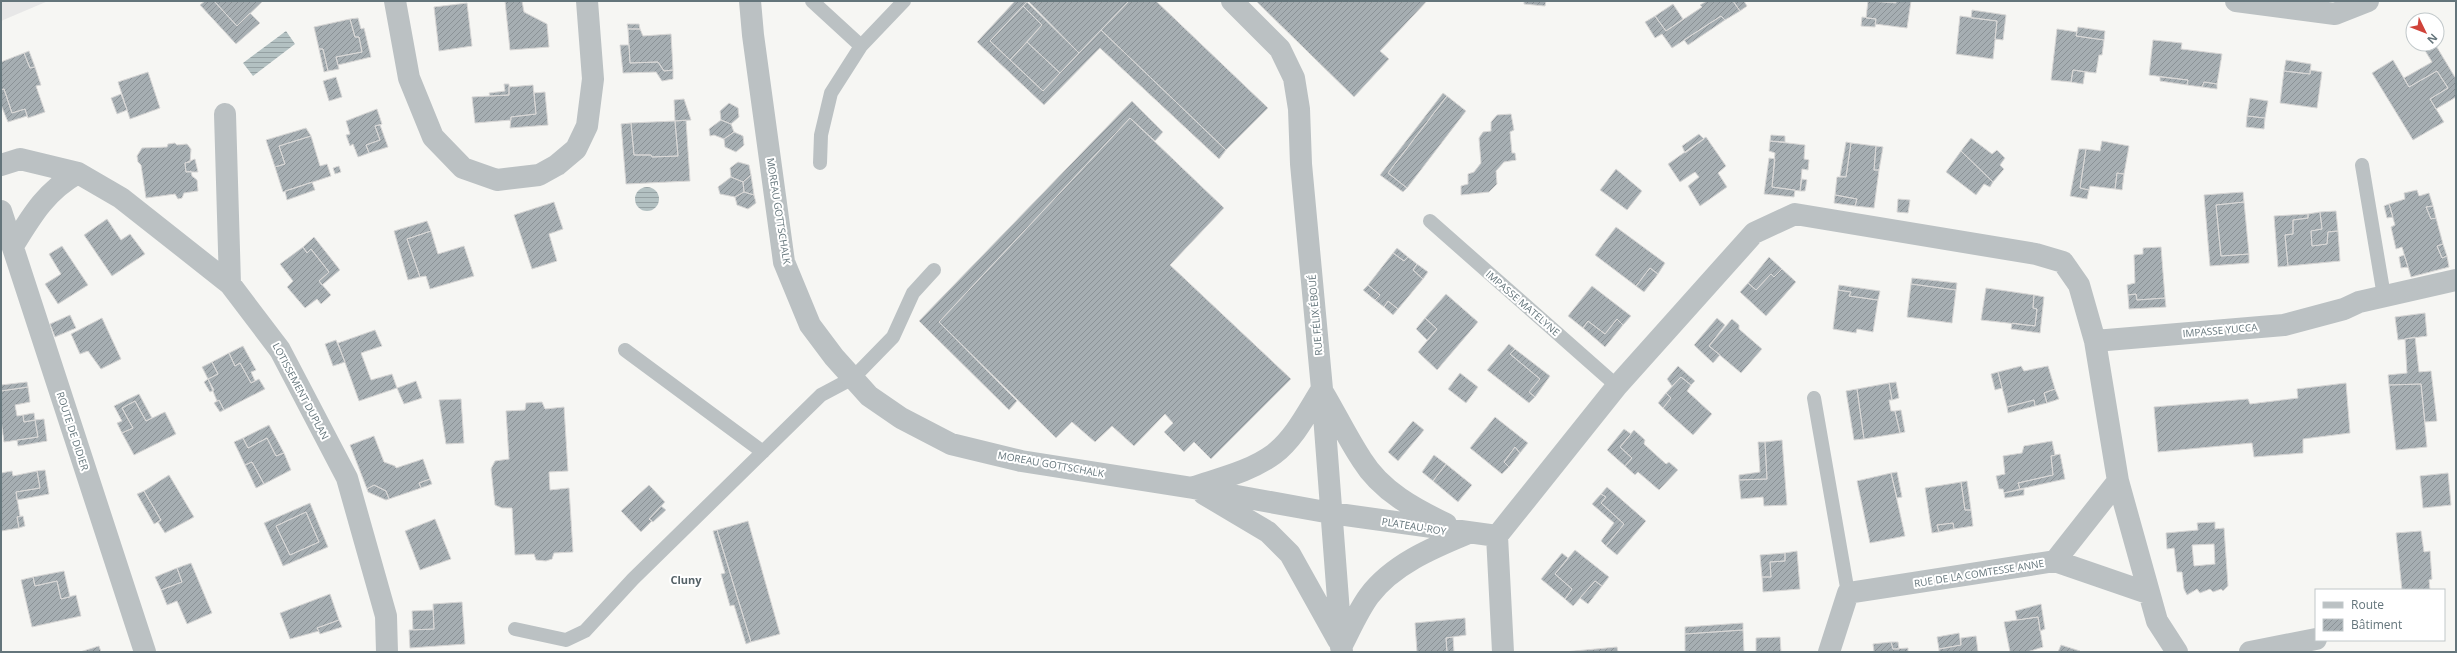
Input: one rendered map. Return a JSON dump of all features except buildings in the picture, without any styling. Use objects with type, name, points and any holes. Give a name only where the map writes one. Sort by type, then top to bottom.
[{"type":"street","points":[[395,1],[409,78],[433,137],[463,168],[497,180],[539,175],[557,165],[576,149],[587,126],[593,79],[587,1]]},
{"type":"street","name":"MOREAU GOTTSCHALK","points":[[750,1],[753,35],[784,262],[810,325],[834,357],[869,396],[901,418],[951,444],[1021,461],[1193,488],[1331,513]]},
{"type":"street","name":"RUE FÉLIX ÉBOUÉ","points":[[1232,1],[1280,49],[1294,78],[1299,109],[1301,164],[1322,389],[1341,649]]},
{"type":"street","points":[[2236,1],[2335,14],[2368,1]]},
{"type":"street","points":[[225,114],[230,284]]},
{"type":"street","name":"LOTISSEMENT DUPLAN","points":[[1,165],[20,159],[78,172],[121,198],[230,284],[280,350],[347,478],[386,616],[387,652]]},
{"type":"street","points":[[12,246],[35,210],[60,183],[78,172]]},
{"type":"street","name":"ROUTE DE DIDIER","points":[[1,211],[145,652]]},
{"type":"street","points":[[1502,652],[1497,536],[1617,386],[1754,233],[1795,214],[2036,254],[2063,262],[2079,285],[2095,341],[2118,481],[2148,593],[2157,621],[2177,652]]},
{"type":"street","name":"IMPASSE YUCCA","points":[[2095,341],[2284,324],[2384,296],[2456,280]]},
{"type":"street","points":[[1193,488],[1245,470],[1274,454],[1291,436],[1322,389],[1362,462],[1384,486],[1417,510],[1466,534]]},
{"type":"street","points":[[2055,561],[2118,481]]},
{"type":"street","points":[[1193,488],[1268,532],[1290,554],[1341,649]]},
{"type":"street","name":"PLATEAU-ROY","points":[[1331,513],[1466,534],[1497,536]]},
{"type":"street","points":[[1341,649],[1369,595],[1394,572],[1424,552],[1466,534]]},
{"type":"street","name":"RUE DE LA COMTESSE ANNE","points":[[1848,593],[2055,561],[2148,593]]},
{"type":"street","points":[[1829,652],[1848,593]]},
{"type":"street","points":[[2250,652],[2315,639]]},
{"type":"lane","points":[[812,1],[861,46]]},
{"type":"lane","points":[[820,163],[821,135],[831,93],[861,46],[904,1]]},
{"type":"lane","points":[[2362,165],[2384,296]]},
{"type":"lane","name":"IMPASSE MATELYNE","points":[[1430,221],[1617,386]]},
{"type":"lane","points":[[515,629],[566,640],[584,631],[633,579],[821,395],[853,378],[893,337],[913,293],[934,270]]},
{"type":"lane","points":[[625,350],[763,452]]},
{"type":"lane","points":[[1814,398],[1848,593]]},
{"type":"shaded area","points":[[1,1],[48,1],[1,21]]},
{"type":"shaded area","points":[[286,31],[295,44],[253,76],[243,63]]},
{"type":"shaded area","points":[[647,187],[652,188],[658,194],[658,204],[652,210],[647,211],[642,210],[636,204],[635,199],[636,194],[642,188]]},
{"type":"district","name":"Cluny","points":[[686,579]]}]
